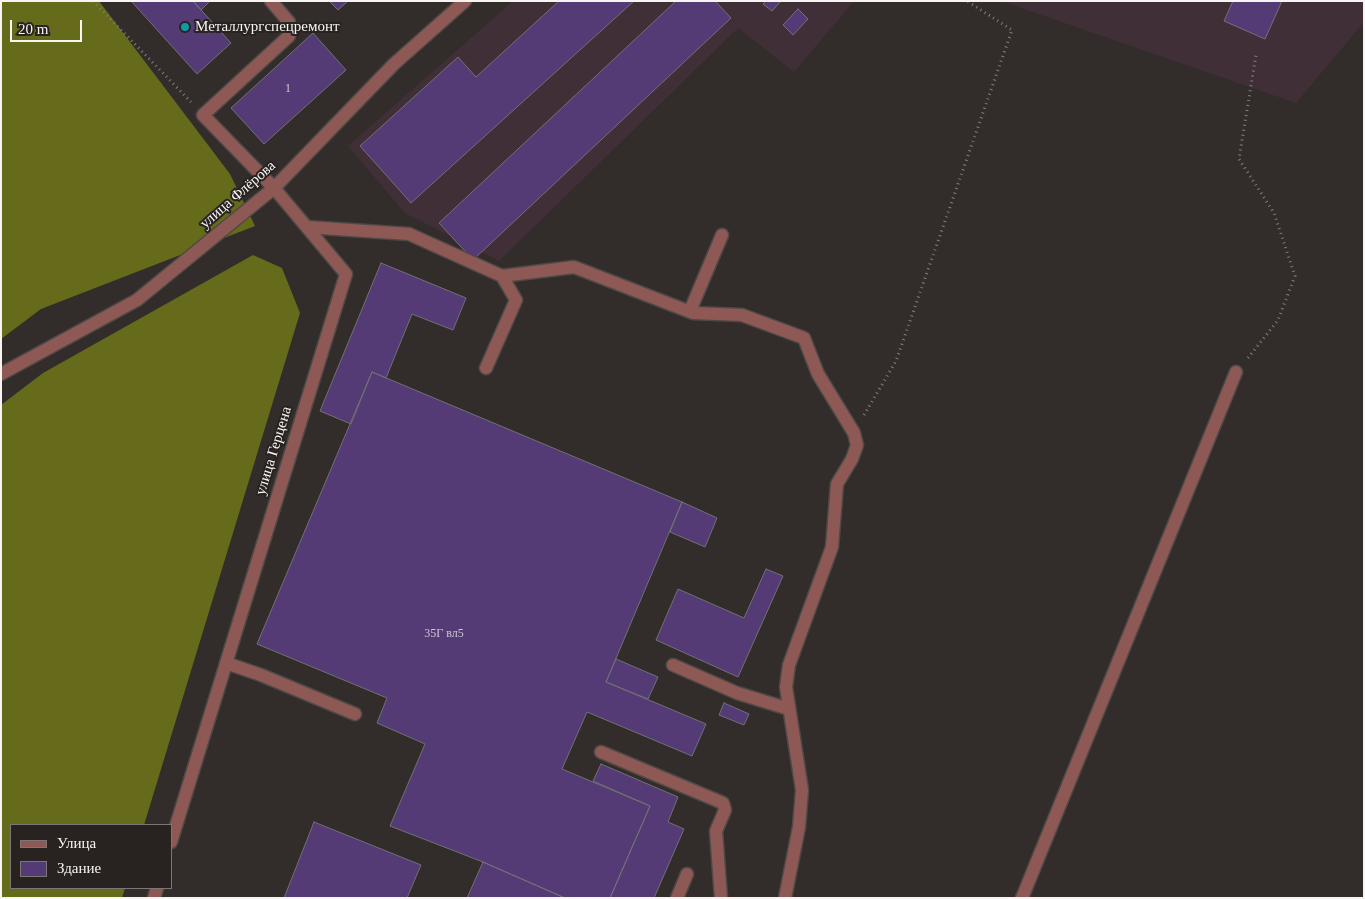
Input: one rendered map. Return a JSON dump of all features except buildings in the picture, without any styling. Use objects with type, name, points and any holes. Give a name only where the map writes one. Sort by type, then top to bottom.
[{"type":"street","points":[[203,115],[289,36],[289,22],[271,1]]},
{"type":"street","name":"улица Флёрова","points":[[1,374],[137,300],[274,188],[394,64],[465,1]]},
{"type":"street","name":"улица Герцена","points":[[172,839],[346,274],[274,188],[203,115]]},
{"type":"street","points":[[307,227],[409,234],[502,276],[574,267],[693,313],[742,315],[804,338],[818,374],[854,433],[856,445],[852,459],[837,484],[832,547],[789,665],[786,687],[802,790],[798,827],[785,898]]},
{"type":"street","points":[[690,311],[722,235]]},
{"type":"street","points":[[486,368],[516,300],[502,276]]},
{"type":"street","points":[[1022,898],[1236,372]]},
{"type":"street","points":[[226,663],[261,674],[355,714]]},
{"type":"street","points":[[673,665],[737,693],[789,709]]},
{"type":"street","points":[[601,752],[723,802],[725,810],[716,830],[720,898]]},
{"type":"street","points":[[677,898],[687,874]]},
{"type":"path","points":[[93,1],[203,115]]},
{"type":"path","points":[[854,433],[896,361],[1012,30],[967,1]]},
{"type":"path","points":[[1236,372],[1278,320],[1295,276],[1274,214],[1239,159],[1256,55]]},
{"type":"shaded area","points":[[1,1],[99,1],[230,174],[255,226],[41,309],[1,339]]},
{"type":"shaded area","points":[[513,1],[854,1],[794,72],[738,28],[499,261],[405,213],[348,146]]},
{"type":"shaded area","points":[[1001,1],[1364,1],[1364,22],[1296,103]]},
{"type":"shaded area","points":[[253,255],[282,268],[300,313],[144,824],[10,824],[10,889],[125,889],[122,898],[1,898],[1,405],[43,373]]},
{"type":"place","name":"Металлургспецремонт","points":[[185,27]]}]
